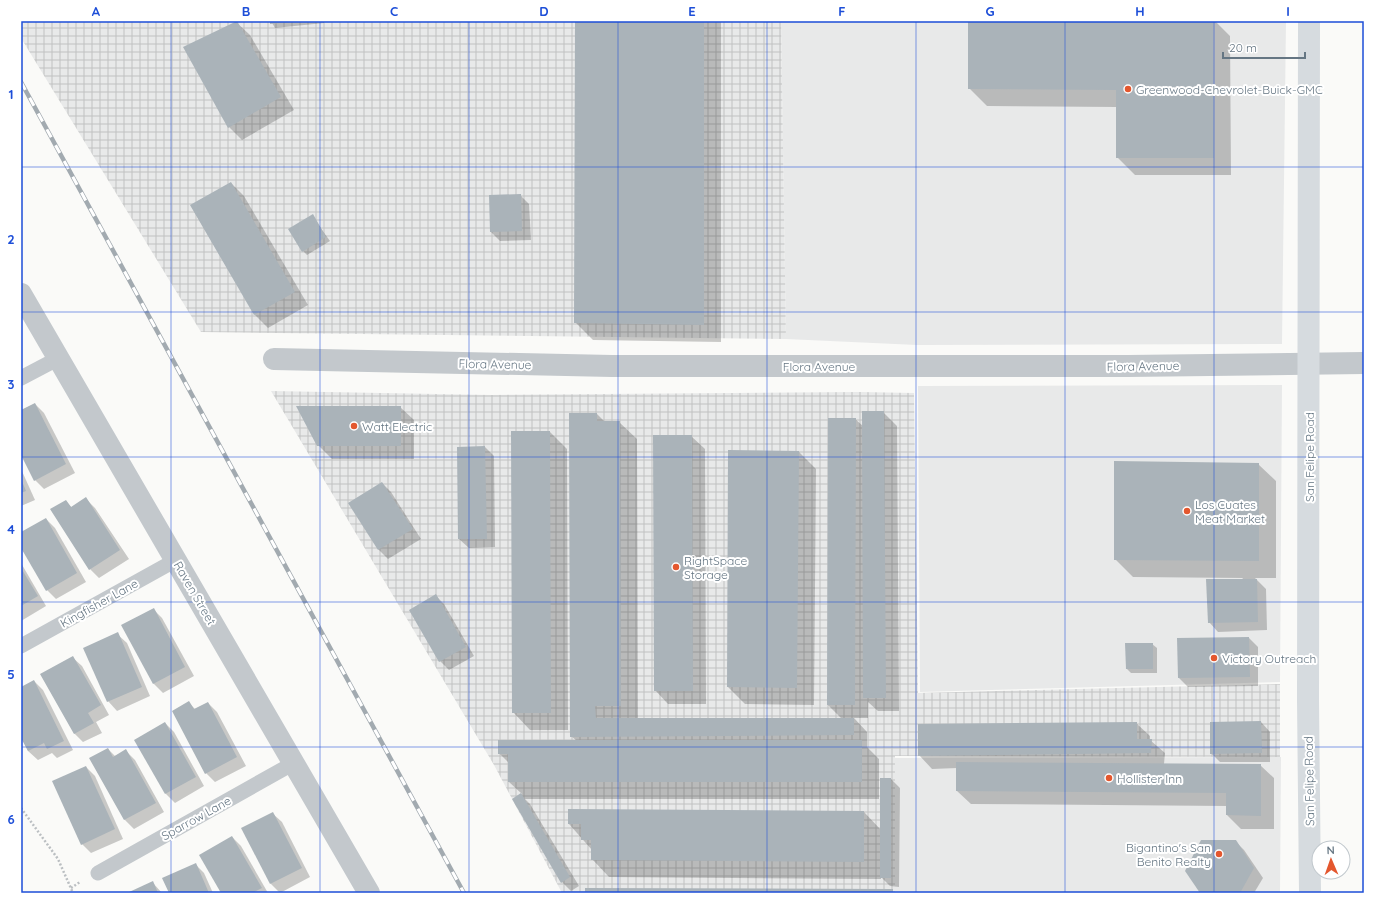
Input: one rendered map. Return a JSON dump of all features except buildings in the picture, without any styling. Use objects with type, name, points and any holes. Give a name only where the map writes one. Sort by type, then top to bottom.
[{"type":"main road","name":"San Felipe Road","points":[[1308,21],[1310,893]]},
{"type":"street","name":"Raven Street","points":[[21,294],[369,893]]},
{"type":"street","name":"Flora Avenue","points":[[274,359],[620,366],[1364,364]]},
{"type":"lane","points":[[21,378],[59,358]]},
{"type":"lane","name":"Kingfisher Lane","points":[[21,646],[176,560]]},
{"type":"lane","name":"Sparrow Lane","points":[[98,872],[294,763]]},
{"type":"path","points":[[21,808],[58,859],[73,893]]},
{"type":"shaded area","points":[[21,21],[781,21],[786,339],[201,332],[21,38]]},
{"type":"shaded area","points":[[781,21],[1286,21],[1282,344],[917,345],[786,339]]},
{"type":"shaded area","points":[[1282,385],[1280,682],[920,692],[918,386]]},
{"type":"shaded area","points":[[271,391],[492,395],[859,392],[914,393],[918,693],[1280,684],[1280,757],[895,756],[895,893],[562,893],[494,765]]},
{"type":"shaded area","points":[[1281,757],[1280,893],[895,893],[895,758]]},
{"type":"railway","points":[[21,82],[464,893]]},
{"type":"place","name":"Greenwood-Chevrolet-Buick-GMC","points":[[1128,89]]},
{"type":"place","name":"Watt Electric","points":[[354,426]]},
{"type":"place","name":"Los Cuates Meat Market","points":[[1187,511]]},
{"type":"place","name":"RightSpace Storage","points":[[676,567]]},
{"type":"place","name":"Victory Outreach","points":[[1214,658]]},
{"type":"place","name":"Hollister Inn","points":[[1109,778]]},
{"type":"place","name":"Bigantino's San Benito Realty","points":[[1219,854]]}]
